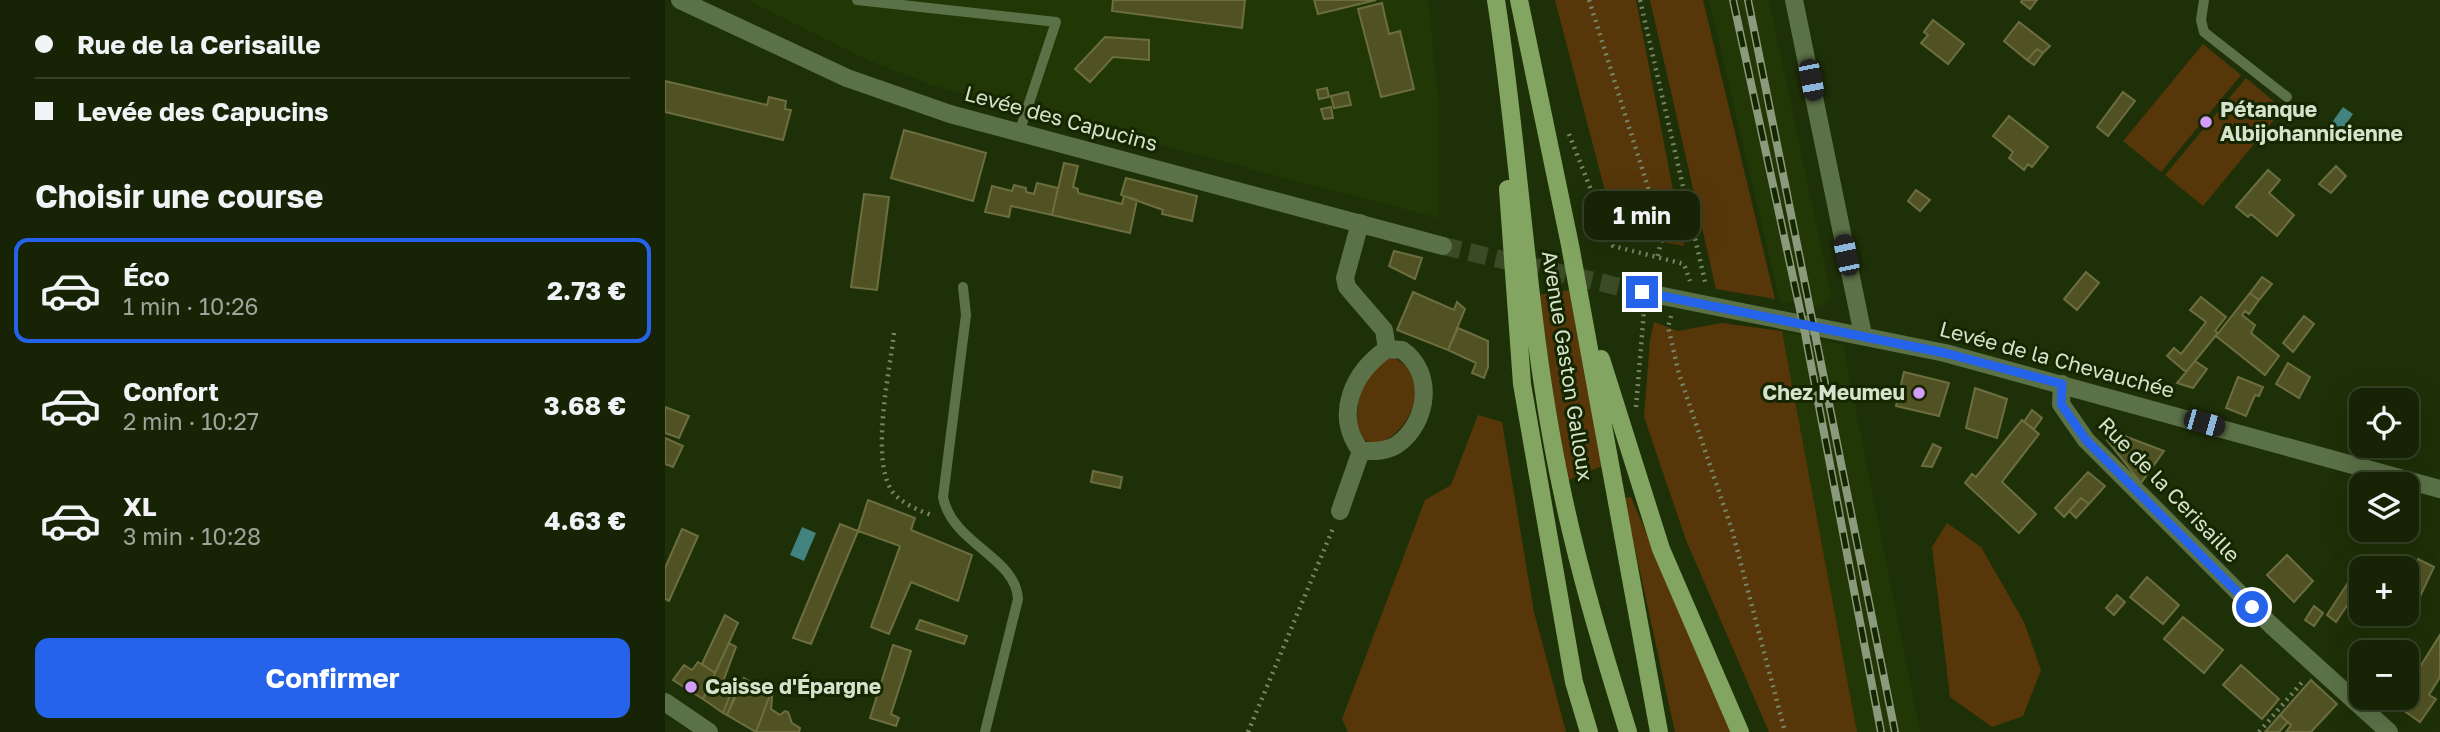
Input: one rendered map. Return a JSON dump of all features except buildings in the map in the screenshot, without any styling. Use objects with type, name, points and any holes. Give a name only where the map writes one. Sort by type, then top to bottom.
[{"type":"main road","name":"Avenue Gaston Galloux","points":[[1496,0],[1528,262],[1560,485],[1597,632],[1628,732]]},
{"type":"main road","name":"Avenue Gaston Galloux","points":[[1519,0],[1570,245],[1659,732]]},
{"type":"main road","points":[[1504,53],[1503,105],[1515,311],[1540,498],[1574,682],[1589,732]]},
{"type":"main road","points":[[1570,245],[1603,366],[1661,549],[1740,732]]},
{"type":"street","name":"Levée des Capucins","points":[[680,0],[879,90],[1019,133],[1443,246]]},
{"type":"street","points":[[1633,290],[1863,335],[1794,0]]},
{"type":"street","points":[[1360,223],[1345,278],[1347,287],[1384,330],[1387,349]]},
{"type":"street","name":"Levée de la Chevauchée","points":[[1863,335],[2062,384],[2440,489]]},
{"type":"street","points":[[1387,349],[1402,350],[1421,367],[1424,385],[1422,406],[1412,427],[1398,444],[1379,452],[1361,452],[1350,438],[1346,421],[1356,380],[1368,362],[1387,349]]},
{"type":"street","name":"Rue de la Cerisaille","points":[[2062,384],[2061,404],[2086,440],[2316,668],[2389,732]]},
{"type":"street","points":[[1340,512],[1361,452]]},
{"type":"street","points":[[665,702],[709,732]]},
{"type":"lane","points":[[857,0],[1056,22],[1019,133]]},
{"type":"lane","points":[[2204,0],[2201,20],[2204,32],[2287,97]]},
{"type":"lane","points":[[963,287],[967,315],[943,496],[949,516],[957,529],[1017,585],[1018,599],[985,732]]},
{"type":"path","points":[[1589,0],[1663,234],[1657,258]]},
{"type":"path","points":[[1640,0],[1709,295]]},
{"type":"path","points":[[1567,130],[1613,246],[1684,264],[1694,290]]},
{"type":"path","points":[[1676,298],[1668,327],[1679,374],[1732,530],[1785,732]]},
{"type":"path","points":[[1634,418],[1644,311]]},
{"type":"path","points":[[894,333],[882,450],[885,472],[892,492],[914,508],[933,516],[949,516]]},
{"type":"path","points":[[1248,732],[1340,512]]},
{"type":"path","points":[[2259,732],[2316,668]]},
{"type":"shaded area","points":[[747,0],[1428,0],[1438,97],[1438,218],[931,85],[865,59]]},
{"type":"shaded area","points":[[1555,0],[1636,0],[1684,246],[1616,233]]},
{"type":"shaded area","points":[[1650,0],[1703,0],[1775,299],[1716,289]]},
{"type":"shaded area","points":[[1709,0],[1769,0],[1831,295],[1821,308],[1780,302]]},
{"type":"shaded area","points":[[2203,44],[2241,75],[2161,172],[2123,141]]},
{"type":"shaded area","points":[[2246,78],[2283,109],[2203,206],[2165,175]]},
{"type":"shaded area","points":[[1569,290],[1602,466],[1566,481],[1539,295]]},
{"type":"shaded area","points":[[1654,322],[1678,331],[1722,323],[1782,331],[1857,732],[1769,732],[1686,540],[1644,417]]},
{"type":"shaded area","points":[[1782,331],[1843,345],[1920,732],[1857,732]]},
{"type":"shaded area","points":[[1391,357],[1405,365],[1413,377],[1416,390],[1414,404],[1399,430],[1374,445],[1358,436],[1357,414],[1361,390],[1372,369]]},
{"type":"shaded area","points":[[1478,415],[1502,422],[1534,612],[1566,732],[1348,732],[1342,719],[1425,500],[1451,485]]},
{"type":"shaded area","points":[[1631,497],[1731,732],[1675,732],[1624,498]]},
{"type":"shaded area","points":[[1947,523],[1981,547],[2024,622],[2041,670],[2023,716],[1992,727],[1950,697],[1932,547]]},
{"type":"water","points":[[2343,107],[2353,114],[2335,140],[2325,132]]},
{"type":"water","points":[[802,527],[816,533],[804,561],[790,555]]},
{"type":"tunnel","points":[[1443,246],[1633,290]]},
{"type":"railway","points":[[1733,0],[1805,333],[1881,732]]},
{"type":"railway","points":[[1748,0],[1895,732]]},
{"type":"place","name":"Pétanque Albijohannicienne","points":[[2206,122]]},
{"type":"place","name":"Chez Meumeu","points":[[1919,393]]},
{"type":"place","name":"Caisse d'Épargne","points":[[691,687]]},
{"type":"route","points":[[1642,292],[1863,335],[1945,353],[2062,384],[2059,396],[2061,404],[2086,440],[2252,607]]}]
